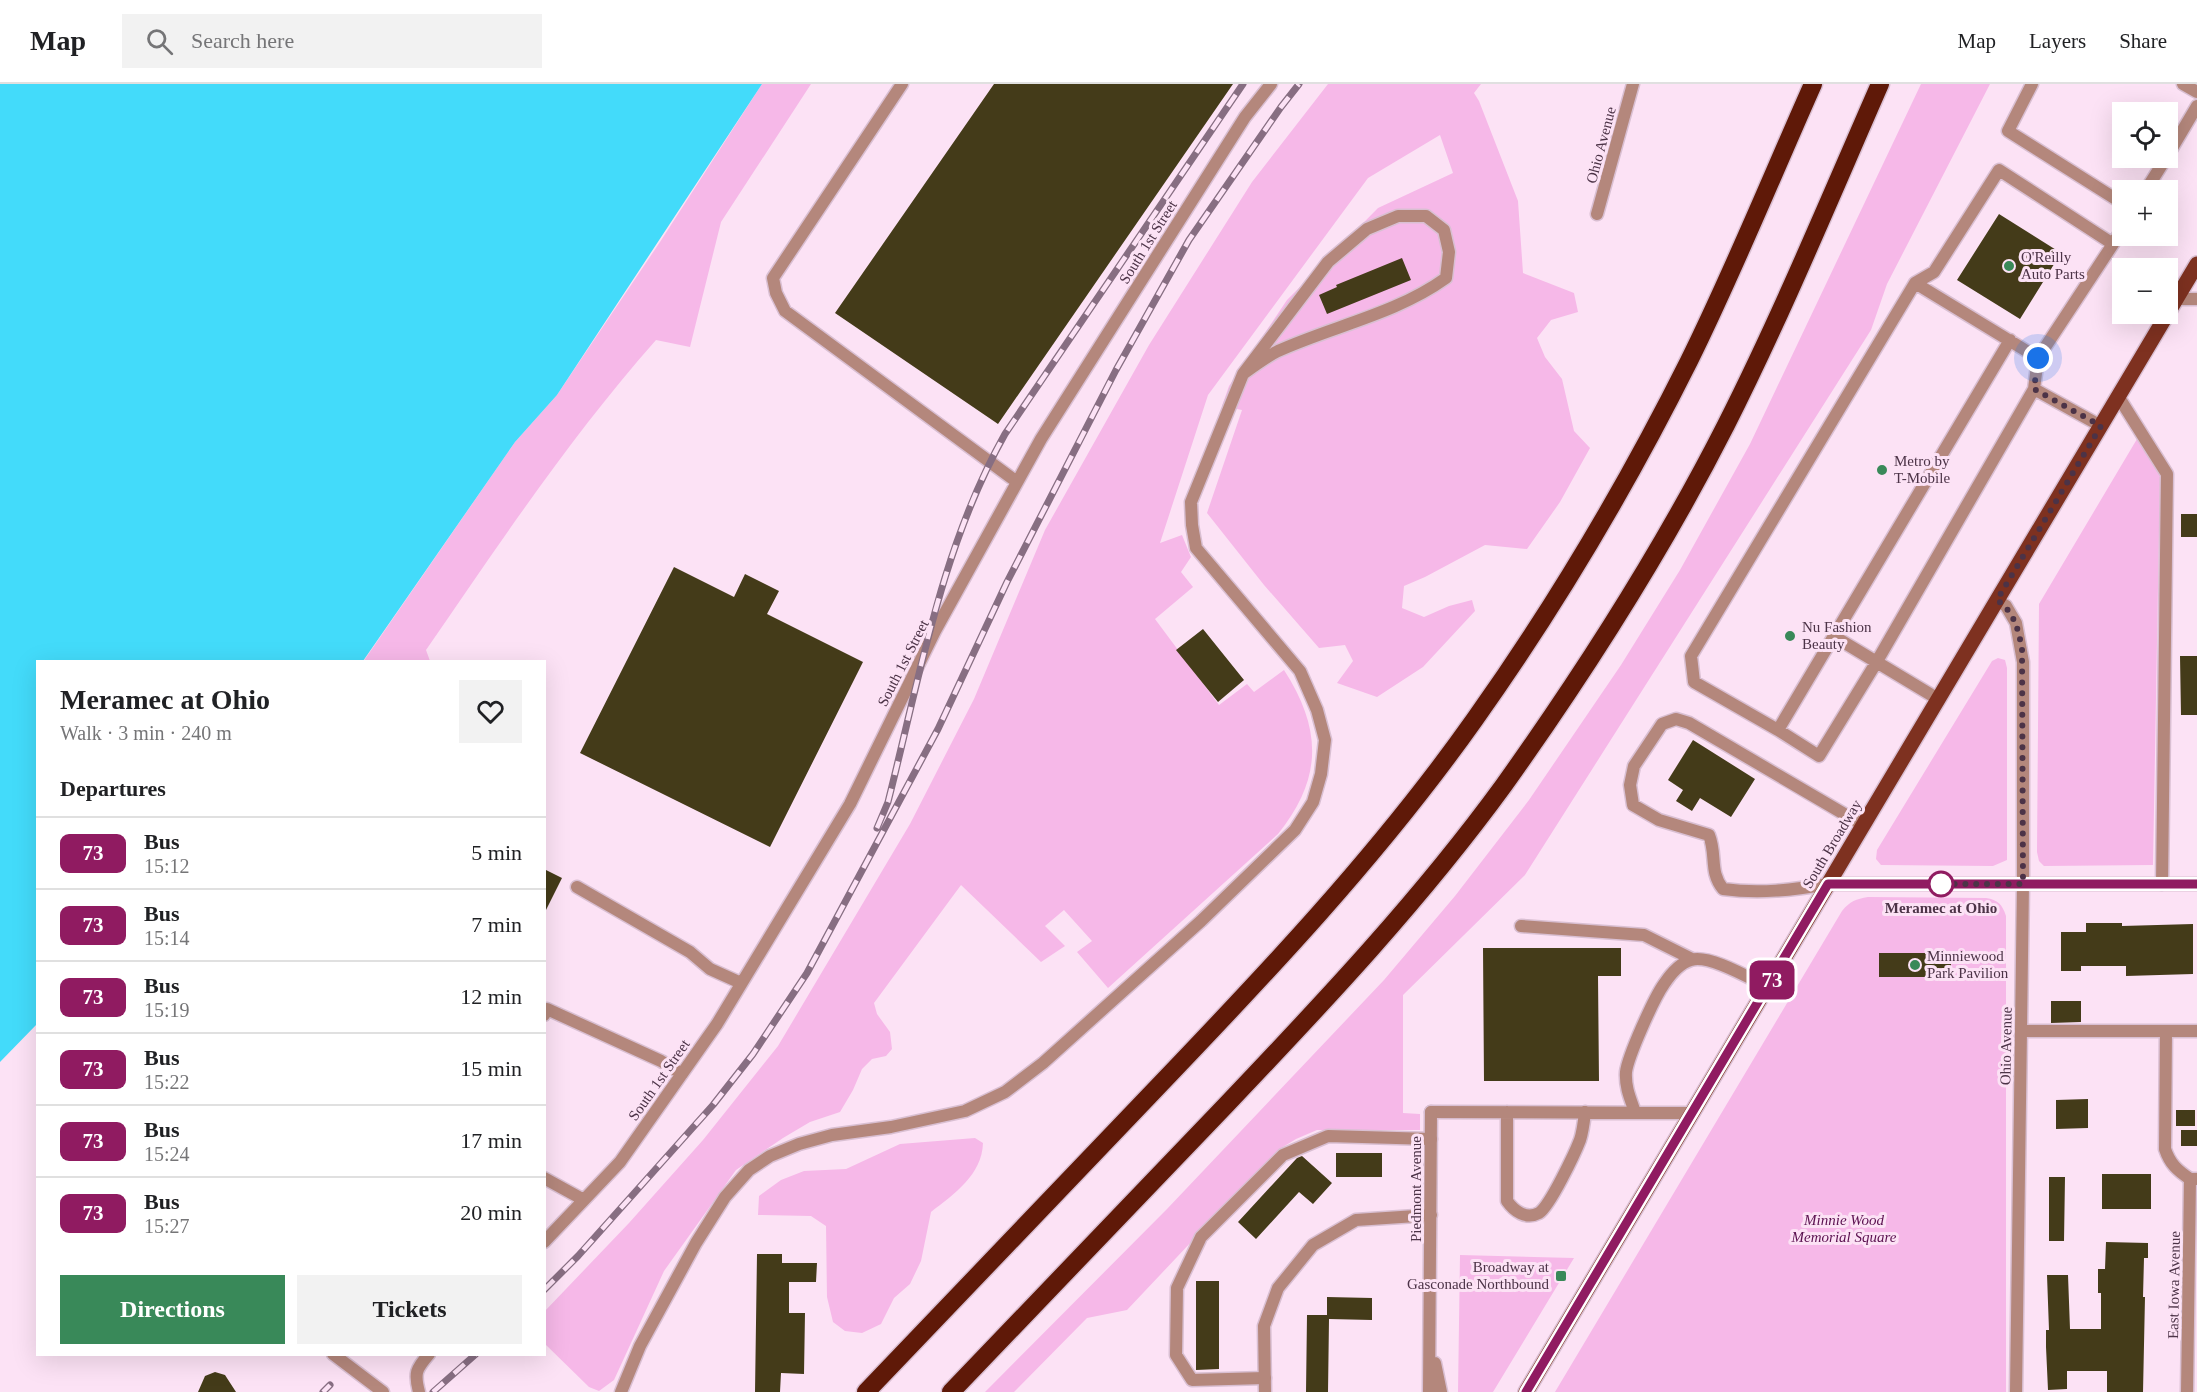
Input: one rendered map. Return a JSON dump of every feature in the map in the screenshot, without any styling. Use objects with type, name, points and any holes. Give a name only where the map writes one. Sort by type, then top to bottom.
[{"type":"highway","points":[[866,1392],[1274,966],[1358,869],[1474,720],[1533,635],[1583,555],[1641,454],[1735,262],[1813,84]]},
{"type":"highway","points":[[951,1392],[1288,1040],[1368,952],[1437,872],[1509,778],[1621,612],[1725,427],[1772,331],[1880,84]]},
{"type":"main road","name":"South Broadway","points":[[2178,296],[2197,264]]},
{"type":"main road","name":"South Broadway","points":[[1526,1392],[2161,324]]},
{"type":"street","points":[[902,84],[773,278],[776,293],[785,310],[1017,482]]},
{"type":"street","name":"South 1st Street","points":[[546,1240],[620,1162],[717,1024],[850,804],[935,632],[1041,439],[1239,127],[1271,84]]},
{"type":"street","name":"Ohio Avenue","points":[[1597,214],[1633,84]]},
{"type":"street","points":[[2032,84],[2008,131],[2112,197]]},
{"type":"street","points":[[2183,84],[2197,92]]},
{"type":"street","points":[[2178,138],[2197,106]]},
{"type":"street","points":[[2112,243],[1999,170],[1934,272],[1915,283],[1692,656],[1694,682],[1819,756],[1876,663],[2034,389],[2038,358],[2112,246]]},
{"type":"street","points":[[621,1392],[640,1346],[696,1244],[725,1197],[749,1170],[770,1156],[799,1144],[832,1135],[891,1127],[965,1111],[1005,1092],[1043,1064],[1200,921],[1295,830],[1313,802],[1321,774],[1325,740],[1317,710],[1300,671],[1196,548],[1191,502],[1243,374],[1328,262],[1366,229],[1398,216],[1426,216],[1444,230],[1449,252],[1446,278],[1426,292],[1276,352],[1243,374]]},
{"type":"street","points":[[1915,283],[2038,358]]},
{"type":"street","points":[[2178,299],[2197,299]]},
{"type":"street","points":[[1778,730],[2010,340]]},
{"type":"street","points":[[2034,389],[2101,426]]},
{"type":"street","points":[[2118,396],[2167,474],[2162,884]]},
{"type":"street","name":"Ohio Avenue","points":[[1997,600],[2011,613],[2016,623],[2022,649],[2022,1031],[2016,1392]]},
{"type":"street","points":[[1835,637],[1938,699]]},
{"type":"street","points":[[1863,825],[1689,723],[1676,719],[1662,724],[1634,766],[1630,785],[1633,805],[1659,820],[1709,835],[1714,846],[1715,880],[1723,890],[1746,893],[1780,892],[1828,884],[2197,884]]},
{"type":"street","points":[[577,887],[690,952],[710,969],[741,983]]},
{"type":"street","points":[[1521,926],[1644,935],[1692,959],[1709,960],[1768,987]]},
{"type":"street","points":[[1635,1112],[1626,1086],[1626,1069],[1633,1049],[1663,986],[1675,970],[1692,959]]},
{"type":"street","points":[[546,1012],[547,1010],[661,1061],[682,1074]]},
{"type":"street","points":[[2022,1031],[2197,1031]]},
{"type":"street","points":[[2166,1031],[2165,1149],[2176,1170],[2194,1179]]},
{"type":"street","name":"Piedmont Avenue","points":[[1430,1392],[1431,1112],[1508,1112]]},
{"type":"street","points":[[1585,1112],[1576,1148],[1549,1200],[1541,1211],[1527,1215],[1515,1212],[1507,1202],[1508,1112],[1585,1112],[1635,1112],[1693,1113]]},
{"type":"street","points":[[1265,1378],[1192,1380],[1176,1355],[1178,1288],[1201,1237],[1283,1155],[1328,1136],[1431,1139]]},
{"type":"street","points":[[546,1179],[584,1200]]},
{"type":"street","name":"East Iowa Avenue","points":[[2187,1392],[2194,1179]]},
{"type":"street","points":[[1265,1392],[1264,1326],[1278,1288],[1313,1245],[1356,1220],[1431,1215]]},
{"type":"street","name":"Piedmont Avenue","points":[[1430,1338],[1441,1392]]},
{"type":"street","points":[[336,1356],[383,1392]]},
{"type":"street","points":[[419,1392],[415,1377],[420,1364],[427,1356]]},
{"type":"green space","points":[[762,84],[811,84],[721,222],[690,347],[656,340],[594,414],[536,491],[426,650],[430,660],[364,660],[515,442],[557,395]]},
{"type":"green space","points":[[1328,84],[1481,84],[1474,93],[1518,201],[1523,273],[1574,293],[1578,312],[1551,320],[1537,338],[1545,357],[1562,379],[1574,431],[1590,448],[1560,502],[1527,549],[1485,545],[1404,586],[1402,608],[1424,617],[1449,606],[1472,600],[1475,611],[1423,667],[1377,697],[1337,683],[1353,661],[1345,645],[1319,648],[1264,585],[1207,513],[1242,410],[1222,406],[1229,386],[1287,300],[1378,208],[1453,173],[1440,135],[1368,178],[1208,395],[1160,543],[1182,535],[1191,557],[1181,572],[1193,587],[1155,619],[1219,705],[1247,684],[1254,692],[1284,670],[1296,692],[1311,733],[1312,753],[1310,773],[1293,813],[1278,834],[1108,988],[1077,952],[1092,941],[1064,910],[1045,926],[1065,946],[1041,962],[961,885],[874,1003],[877,1014],[890,1032],[892,1049],[886,1056],[872,1059],[862,1069],[840,1112],[810,1122],[736,1170],[664,1271],[614,1380],[599,1391],[589,1387],[546,1345],[546,1310],[629,1223],[703,1140],[778,1046],[910,824],[974,699],[1045,530],[1149,345],[1252,182]]},
{"type":"green space","points":[[1921,84],[1990,84],[1887,284],[1871,330],[1525,875],[1403,995],[1403,1113],[1420,1114],[1420,1130],[1317,1130],[1296,1139],[1278,1150],[1127,1310],[1087,1318],[1014,1392],[985,1392],[1167,1209],[1384,980],[1455,896],[1529,800],[1621,665],[1680,570],[1750,444]]},
{"type":"green space","points":[[2137,439],[2160,476],[2153,865],[2044,866],[2039,861],[2037,852],[2039,604]]},
{"type":"green space","points":[[1998,658],[2005,660],[2007,668],[2007,860],[1993,866],[1881,865],[1876,859],[1877,850],[1992,661]]},
{"type":"green space","name":"Minnie Wood Memorial Square","points":[[1868,897],[1986,898],[1999,903],[2006,916],[2006,1392],[1555,1392],[1842,911],[1854,901]]},
{"type":"green space","points":[[975,1138],[983,1143],[978,1165],[965,1183],[931,1212],[921,1261],[910,1284],[894,1298],[881,1324],[862,1333],[845,1331],[833,1322],[827,1297],[826,1226],[811,1216],[758,1215],[759,1196],[781,1180],[804,1171],[846,1169],[900,1144]]},
{"type":"green space","points":[[1460,1255],[1574,1258],[1493,1392],[1458,1392]]},
{"type":"water","points":[[0,84],[762,84],[557,395],[515,442],[364,660],[36,660],[36,1025],[0,1062]]},
{"type":"building","points":[[994,84],[1233,84],[998,424],[835,313]]},
{"type":"building","name":"O'Reilly Auto Parts","points":[[1999,214],[2061,253],[2020,319],[1957,280]]},
{"type":"building","points":[[1402,258],[1411,280],[1327,314],[1319,295],[1337,287],[1336,285]]},
{"type":"building","points":[[2181,514],[2197,514],[2197,537],[2181,537]]},
{"type":"building","points":[[674,567],[734,597],[745,574],[779,591],[767,614],[863,662],[770,847],[580,753]]},
{"type":"building","points":[[1203,629],[1244,680],[1218,702],[1176,650]]},
{"type":"building","points":[[2180,656],[2197,656],[2197,715],[2181,715]]},
{"type":"building","points":[[1693,740],[1755,779],[1731,817],[1700,798],[1692,811],[1676,801],[1683,790],[1668,780]]},
{"type":"building","points":[[546,870],[562,878],[546,910]]},
{"type":"building","points":[[2086,923],[2122,923],[2122,926],[2193,924],[2193,974],[2126,976],[2126,966],[2081,966],[2081,971],[2061,971],[2061,932],[2086,932]]},
{"type":"building","points":[[1483,948],[1621,948],[1621,976],[1598,976],[1599,1081],[1484,1081]]},
{"type":"building","name":"Minniewood Park Pavilion","points":[[1879,953],[1951,953],[1951,977],[1879,977]]},
{"type":"building","points":[[2051,1001],[2081,1001],[2081,1022],[2051,1023]]},
{"type":"building","points":[[2088,1099],[2088,1128],[2056,1129],[2056,1100]]},
{"type":"building","points":[[2176,1110],[2195,1110],[2195,1126],[2176,1126]]},
{"type":"building","points":[[2181,1130],[2197,1130],[2197,1146],[2181,1146]]},
{"type":"building","points":[[1336,1153],[1382,1153],[1382,1177],[1336,1177]]},
{"type":"building","points":[[1302,1156],[1332,1183],[1313,1204],[1299,1192],[1256,1239],[1238,1222],[1297,1158]]},
{"type":"building","points":[[2102,1174],[2151,1174],[2151,1209],[2102,1209]]},
{"type":"building","points":[[2049,1177],[2065,1177],[2064,1241],[2049,1241]]},
{"type":"building","points":[[2106,1242],[2148,1243],[2148,1258],[2144,1258],[2143,1392],[2107,1392],[2107,1371],[2067,1371],[2067,1389],[2048,1390],[2047,1275],[2068,1275],[2070,1329],[2101,1329],[2098,1269],[2105,1269]]},
{"type":"building","points":[[757,1254],[782,1254],[782,1263],[817,1263],[816,1282],[789,1282],[789,1313],[805,1313],[804,1374],[781,1373],[780,1392],[755,1392]]},
{"type":"building","points":[[1196,1281],[1219,1281],[1219,1369],[1196,1370]]},
{"type":"building","points":[[1327,1297],[1372,1298],[1372,1320],[1329,1319],[1328,1392],[1306,1392],[1307,1315],[1327,1315]]},
{"type":"building","points":[[215,1372],[225,1375],[236,1392],[198,1392],[205,1376]]},
{"type":"railway","points":[[877,828],[888,802],[922,660],[948,567],[983,477],[1005,434],[1243,84]]},
{"type":"railway","points":[[546,1288],[578,1256],[713,1105],[753,1054],[807,973],[938,729],[1007,582],[1116,370],[1189,240],[1299,84]]},
{"type":"railway","points":[[433,1392],[474,1356]]},
{"type":"railway","points":[[323,1392],[330,1385]]},
{"type":"bus line","name":"73","points":[[1526,1392],[1828,884],[2197,884]]},
{"type":"place","name":"O'Reilly Auto Parts","points":[[2009,266]]},
{"type":"place","name":"Metro by T-Mobile","points":[[1882,470]]},
{"type":"place","name":"Nu Fashion Beauty","points":[[1790,636]]},
{"type":"place","name":"Meramec at Ohio","points":[[1941,884]]},
{"type":"place","name":"Minniewood Park Pavilion","points":[[1915,965]]},
{"type":"place","name":"Broadway at Gasconade Northbound","points":[[1561,1276]]},
{"type":"route","points":[[1941,884],[1937,884],[2023,884],[2022,649],[2016,623],[2011,613],[1997,600],[2101,426],[2034,389],[2038,358]]}]
